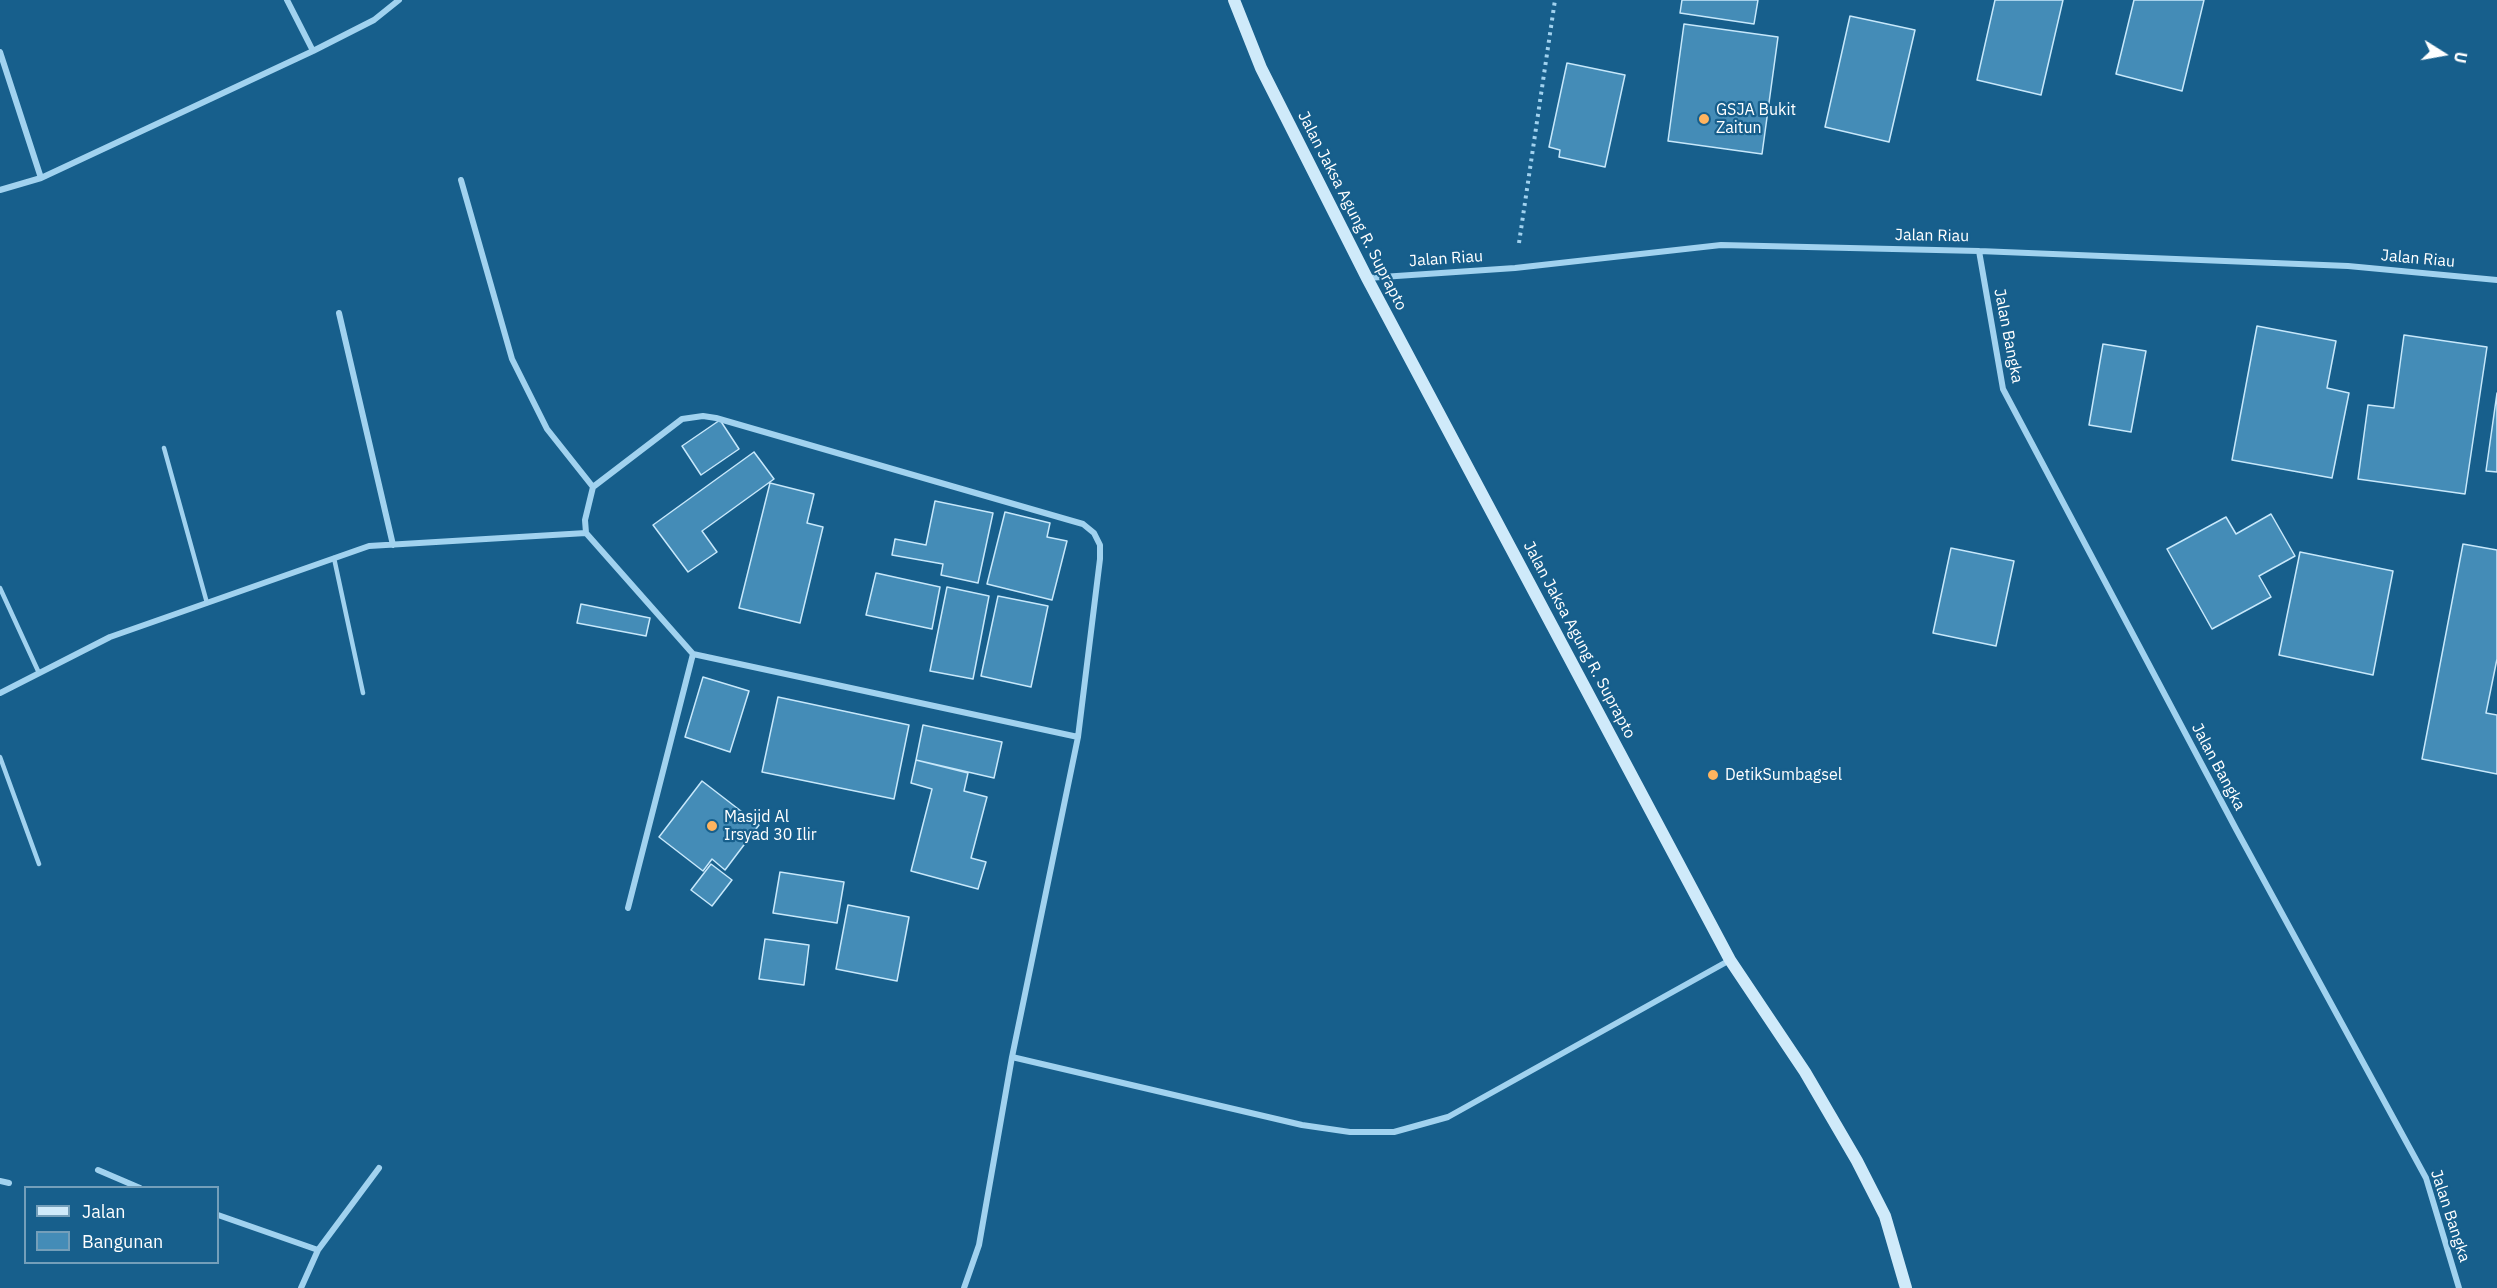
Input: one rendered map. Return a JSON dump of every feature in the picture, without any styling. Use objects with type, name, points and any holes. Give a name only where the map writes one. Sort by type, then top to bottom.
[{"type":"main road","name":"Jalan Jaksa Agung R. Suprapto","points":[[1234,0],[1261,68],[1367,278],[1730,960],[1804,1071],[1857,1161],[1885,1216],[1906,1288]]},
{"type":"street","points":[[287,0],[313,51]]},
{"type":"street","points":[[0,190],[41,178],[313,51],[374,20],[399,0]]},
{"type":"street","points":[[0,52],[41,178]]},
{"type":"street","points":[[461,180],[512,359],[547,429],[593,487]]},
{"type":"street","name":"Jalan Riau","points":[[1367,278],[1515,268],[1721,245],[1978,251],[2348,266],[2497,280]]},
{"type":"street","name":"Jalan Bangka","points":[[1978,251],[2003,389],[2236,829],[2426,1178],[2458,1288]]},
{"type":"street","points":[[339,313],[393,545]]},
{"type":"street","points":[[964,1288],[980,1245],[1012,1057],[1078,737],[1100,545],[1094,533],[1083,524],[703,416],[682,419],[593,487],[585,520],[586,533],[693,654],[1078,737]]},
{"type":"street","points":[[0,693],[110,637],[369,546],[586,533]]},
{"type":"street","points":[[628,908],[693,654]]},
{"type":"street","points":[[1012,1057],[1302,1125],[1350,1132],[1394,1132],[1448,1116],[1730,960]]},
{"type":"street","points":[[301,1288],[318,1250],[379,1168]]},
{"type":"street","points":[[98,1170],[135,1186]]},
{"type":"street","points":[[0,1181],[9,1183]]},
{"type":"street","points":[[219,1215],[318,1250]]},
{"type":"lane","points":[[164,448],[207,603]]},
{"type":"lane","points":[[334,558],[363,693]]},
{"type":"lane","points":[[0,588],[39,673]]},
{"type":"lane","points":[[0,757],[39,864]]},
{"type":"path","points":[[1515,268],[1555,0]]},
{"type":"building","points":[[1682,0],[1758,0],[1754,24],[1680,13]]},
{"type":"building","points":[[1995,0],[2063,0],[2041,95],[1977,80]]},
{"type":"building","points":[[2134,0],[2204,0],[2182,91],[2116,74]]},
{"type":"building","points":[[1850,16],[1915,30],[1889,142],[1825,127]]},
{"type":"building","points":[[1684,24],[1778,37],[1762,154],[1668,141]]},
{"type":"building","points":[[1567,63],[1625,75],[1605,167],[1559,157],[1560,150],[1549,147]]},
{"type":"building","points":[[2257,326],[2336,341],[2327,388],[2349,393],[2332,478],[2232,460]]},
{"type":"building","points":[[2404,335],[2487,347],[2465,494],[2358,479],[2368,405],[2394,408]]},
{"type":"building","points":[[2103,344],[2146,351],[2131,432],[2089,425]]},
{"type":"building","points":[[2497,393],[2497,472],[2486,471]]},
{"type":"building","points":[[720,420],[739,449],[701,475],[682,446]]},
{"type":"building","points":[[754,452],[774,479],[702,531],[717,552],[688,572],[653,525]]},
{"type":"building","points":[[770,483],[814,494],[807,523],[823,527],[800,623],[739,608]]},
{"type":"building","points":[[935,501],[993,513],[978,583],[941,575],[943,564],[892,555],[895,539],[926,545]]},
{"type":"building","points":[[1005,512],[1050,523],[1047,537],[1067,541],[1052,600],[987,584]]},
{"type":"building","points":[[2271,514],[2295,556],[2259,576],[2271,597],[2212,629],[2167,549],[2226,517],[2236,534]]},
{"type":"building","points":[[2463,544],[2497,550],[2497,659],[2486,713],[2497,715],[2497,774],[2422,759]]},
{"type":"building","points":[[1951,548],[2014,561],[1996,646],[1933,633]]},
{"type":"building","points":[[2300,552],[2393,571],[2373,675],[2279,655]]},
{"type":"building","points":[[876,573],[940,587],[932,629],[866,615]]},
{"type":"building","points":[[947,587],[989,596],[973,679],[930,671]]},
{"type":"building","points":[[998,596],[1048,606],[1031,687],[981,676]]},
{"type":"building","points":[[581,604],[650,618],[646,636],[577,623]]},
{"type":"building","points":[[703,677],[749,691],[730,752],[685,737]]},
{"type":"building","points":[[778,697],[909,725],[894,799],[762,772]]},
{"type":"building","points":[[923,725],[1002,742],[994,778],[916,760]]},
{"type":"building","points":[[916,760],[968,773],[964,791],[987,797],[971,858],[986,862],[978,889],[911,871],[932,789],[911,783]]},
{"type":"building","points":[[702,781],[759,825],[725,870],[712,859],[703,871],[659,837]]},
{"type":"building","points":[[711,864],[732,880],[712,906],[691,890]]},
{"type":"building","points":[[780,872],[844,882],[837,923],[773,913]]},
{"type":"building","points":[[848,905],[909,917],[897,981],[836,969]]},
{"type":"building","points":[[765,939],[809,945],[804,985],[759,979]]},
{"type":"place","name":"GSJA Bukit Zaitun","points":[[1704,119]]},
{"type":"place","name":"DetikSumbagsel","points":[[1713,775]]},
{"type":"place","name":"Masjid Al Irsyad 30 Ilir","points":[[712,826]]}]
